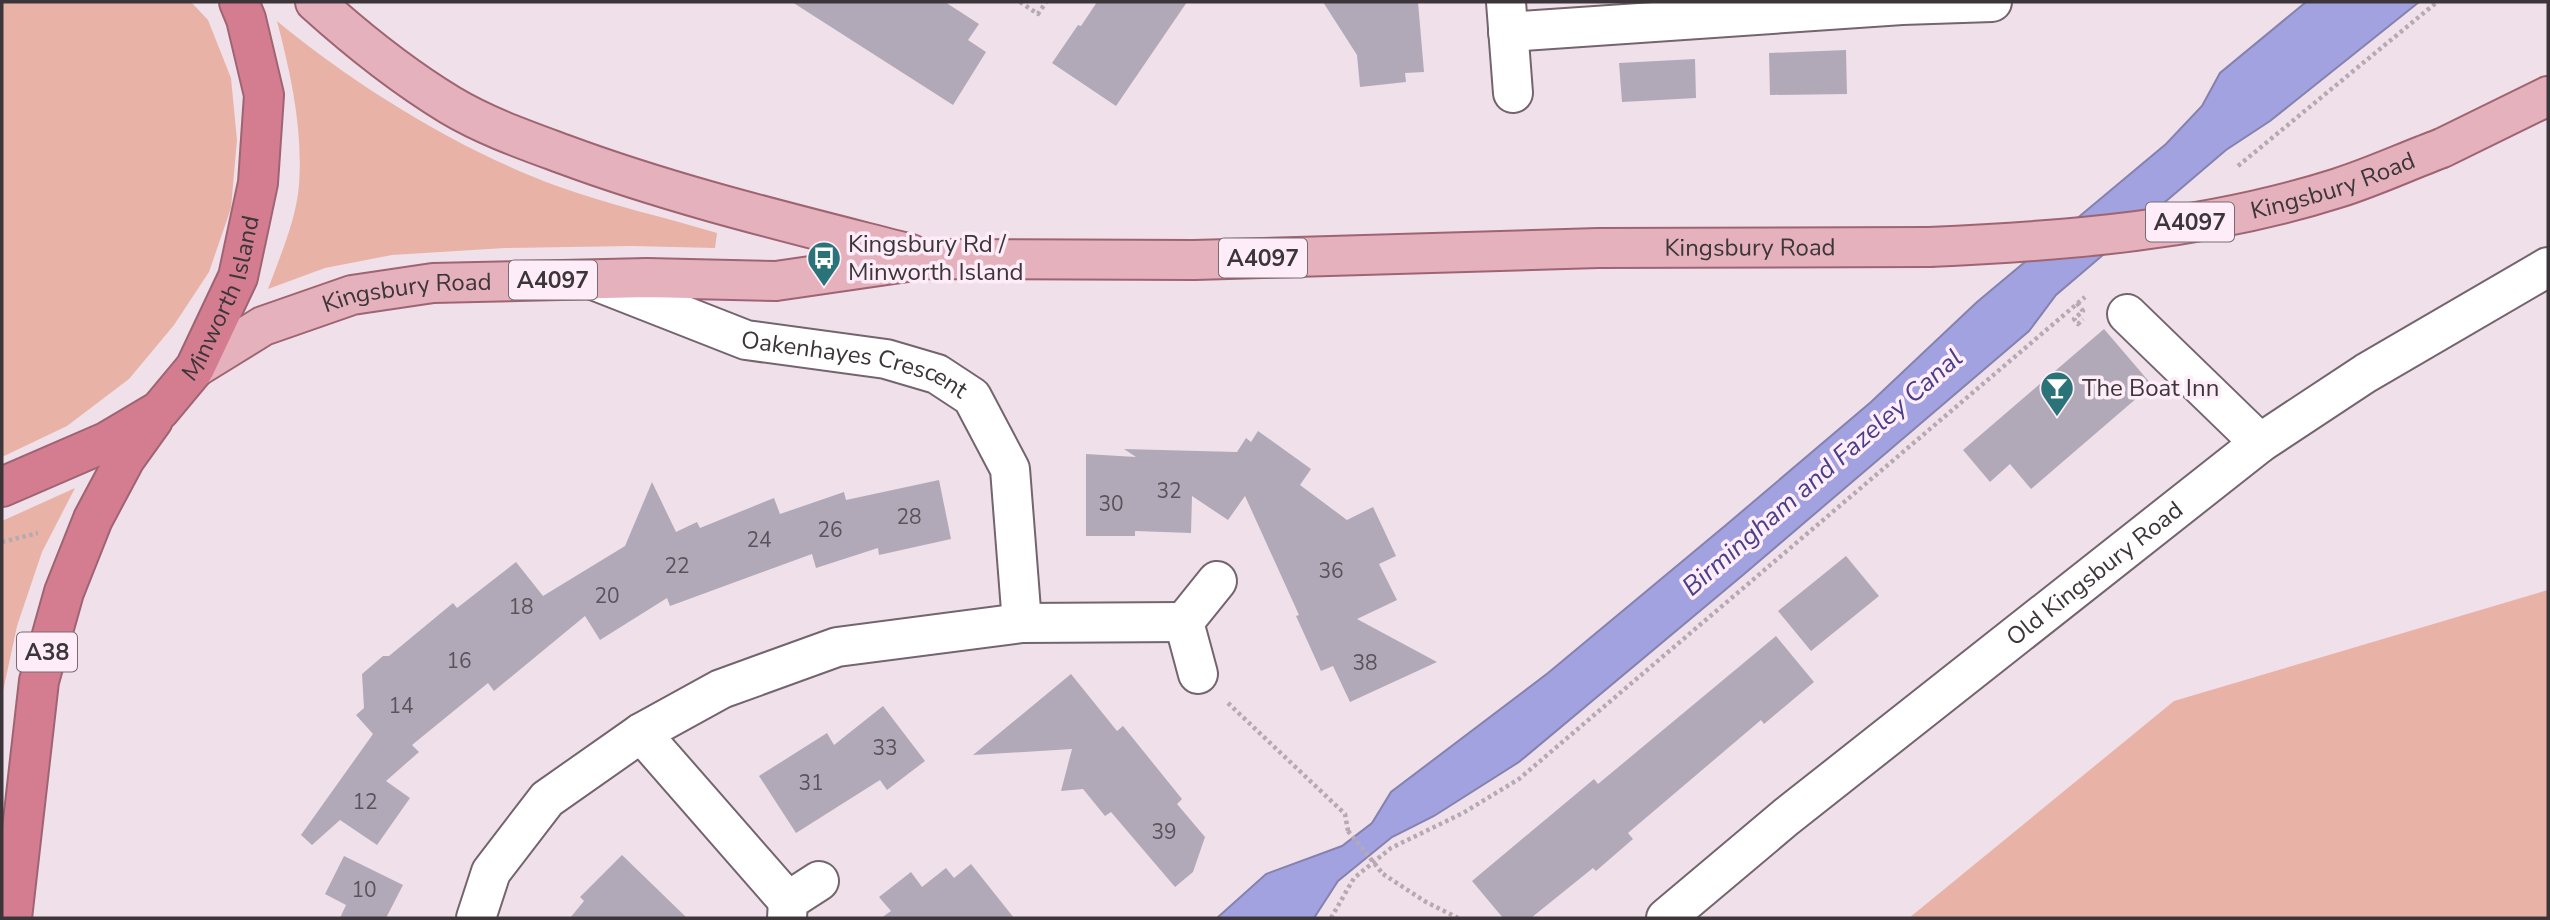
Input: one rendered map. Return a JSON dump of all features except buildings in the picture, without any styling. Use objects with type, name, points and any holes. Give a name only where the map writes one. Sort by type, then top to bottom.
[{"type":"highway","name":"Minworth Island","points":[[2,487],[106,442],[160,410],[195,368],[238,277],[258,183],[264,95],[246,19],[239,2]]},
{"type":"highway","name":"A38","points":[[12,918],[39,681],[64,592],[100,507],[125,459],[160,410]]},
{"type":"main road","name":"Kingsbury Road","points":[[314,2],[370,48],[440,98],[506,132],[627,177],[928,259]]},
{"type":"main road","name":"Kingsbury Road","points":[[195,368],[263,326],[352,295],[433,283],[648,278],[776,281],[928,259],[1194,260],[1598,248],[1929,247],[2025,243],[2124,233],[2231,216],[2338,188],[2442,148],[2548,96]]},
{"type":"street","points":[[1513,93],[1507,17],[1992,2]]},
{"type":"street","name":"Old Kingsbury Road","points":[[1666,918],[1786,817],[2260,443],[2366,373],[2548,267]]},
{"type":"street","name":"Oakenhayes Crescent","points":[[593,280],[746,340],[886,359],[937,374],[972,397],[1010,469],[1022,623]]},
{"type":"street","points":[[2127,314],[2260,443]]},
{"type":"street","points":[[1184,622],[1217,581]]},
{"type":"street","points":[[475,918],[491,872],[547,800],[641,733],[721,689],[837,647],[1022,623],[1184,622]]},
{"type":"street","points":[[1184,622],[1198,674]]},
{"type":"street","points":[[641,733],[798,900]]},
{"type":"path","points":[[1020,2],[1038,14],[1046,2]]},
{"type":"path","points":[[2235,169],[2437,2]]},
{"type":"path","points":[[1331,918],[1354,877],[1391,848],[1463,813],[1519,779],[1792,549],[2087,294]]},
{"type":"path","points":[[1198,674],[1345,814],[1348,831],[1383,874],[1426,902],[1458,918]]},
{"type":"shaded area","points":[[2,2],[191,2],[208,20],[231,78],[237,140],[231,208],[209,272],[174,325],[129,379],[67,426],[2,457]]},
{"type":"shaded area","points":[[277,21],[375,93],[446,135],[557,186],[717,233],[715,248],[505,248],[392,255],[325,268],[268,289],[295,212],[300,164],[295,102]]},
{"type":"shaded area","points":[[75,488],[42,552],[17,626],[2,696],[2,521]]},
{"type":"shaded area","points":[[2548,590],[2548,918],[1909,918],[2174,701]]},
{"type":"water","name":"Birmingham and Fazeley Canal","points":[[2306,2],[2419,2],[2270,121],[2226,150],[2056,295],[2029,331],[1519,762],[1434,816],[1392,837],[1338,881],[1314,918],[1217,918],[1266,874],[1342,846],[1372,823],[1391,792],[1548,673],[1726,525],[1871,402],[1977,302],[2166,144],[2202,106],[2220,73]]},
{"type":"place","name":"Kingsbury Rd / Minworth Island","points":[[824,288]]},
{"type":"place","name":"The Boat Inn","points":[[2057,418]]}]
